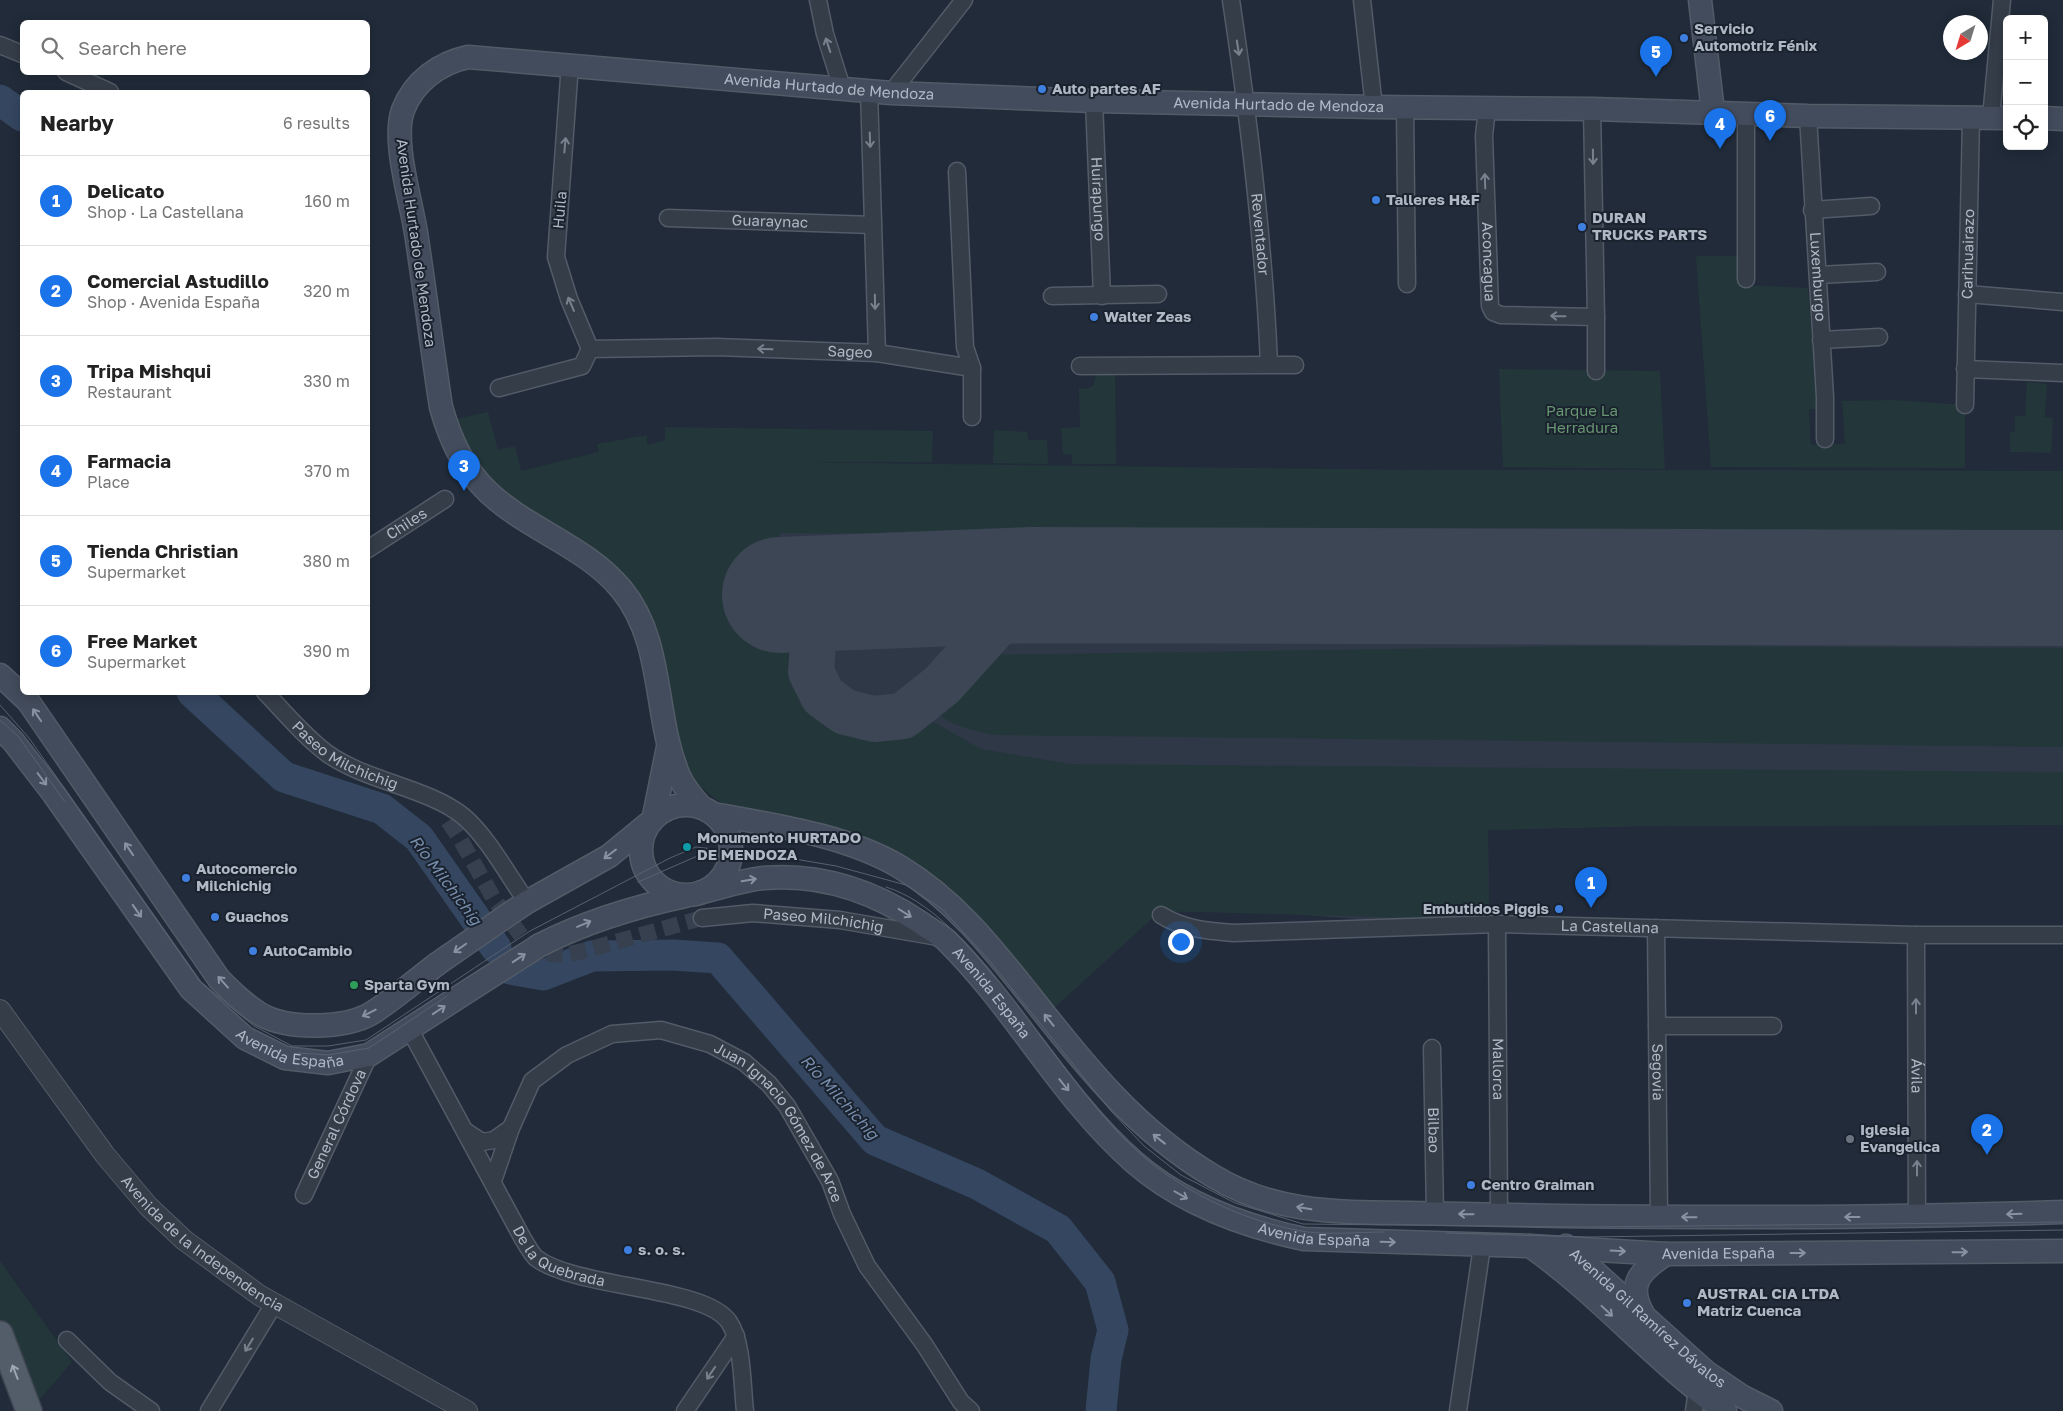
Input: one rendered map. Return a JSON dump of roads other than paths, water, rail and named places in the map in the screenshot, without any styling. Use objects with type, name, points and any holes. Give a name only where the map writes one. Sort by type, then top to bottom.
[{"type":"main road","points":[[1700,0],[1713,112]]},
{"type":"main road","name":"Avenida Hurtado de Mendoza","points":[[707,810],[680,778],[668,744],[647,635],[636,610],[622,590],[582,554],[511,509],[488,492],[458,454],[448,433],[441,407],[416,234],[400,148],[400,125],[404,109],[413,92],[429,75],[449,61],[468,57],[570,64],[891,93],[1094,101],[1989,118]]},
{"type":"main road","points":[[2048,118],[2063,119]]},
{"type":"main road","name":"Avenida España","points":[[0,675],[20,694]]},
{"type":"main road","name":"Avenida España","points":[[21,695],[28,702],[219,979],[238,999],[262,1015],[299,1025],[331,1026],[371,1013],[437,964],[520,907],[609,856],[651,820]]},
{"type":"main road","name":"Avenida España","points":[[0,728],[14,741],[53,793],[191,989],[245,1038],[285,1058],[328,1063],[369,1054],[410,1030],[540,945],[600,918],[636,906],[696,894],[747,880],[766,878],[822,880],[844,886],[901,910],[944,939],[979,975],[1106,1136],[1136,1163],[1179,1195],[1251,1225],[1304,1240],[1530,1246],[1666,1254],[2063,1251]]},
{"type":"main road","name":"Avenida Hurtado de Mendoza","points":[[651,820],[668,744]]},
{"type":"main road","points":[[692,805],[707,810],[726,830],[730,840],[730,858],[720,880],[696,894],[677,894],[665,890],[647,874],[642,862],[640,849],[642,836],[651,820],[677,806],[692,805]]},
{"type":"main road","name":"Avenida España","points":[[707,810],[805,832],[866,850],[899,866],[936,892],[991,946],[1104,1087],[1143,1126],[1216,1178],[1263,1199],[1304,1210],[1435,1214],[1659,1217],[1917,1217],[2063,1212]]},
{"type":"main road","name":"Avenida Gil Ramírez Dávalos","points":[[1532,1215],[1645,1317],[1699,1391],[1744,1397],[1771,1411]]},
{"type":"main road","name":"Avenida Gil Ramírez Dávalos","points":[[1530,1246],[1568,1275],[1633,1336],[1725,1411]]},
{"type":"main road","points":[[1645,1317],[1636,1301],[1635,1290],[1638,1278],[1646,1268],[1666,1254]]},
{"type":"main road","points":[[0,1334],[29,1411]]},
{"type":"street","points":[[891,93],[964,0]]},
{"type":"street","name":"Reventador","points":[[1231,0],[1246,104],[1267,321],[1269,364]]},
{"type":"street","points":[[1362,0],[1374,107]]},
{"type":"street","name":"Carihuairazo","points":[[2002,0],[1967,294],[2063,302]]},
{"type":"street","points":[[816,1],[842,88]]},
{"type":"street","points":[[0,45],[20,53]]},
{"type":"street","name":"Huila","points":[[570,64],[556,257],[569,299],[590,349]]},
{"type":"street","points":[[73,75],[106,90]]},
{"type":"street","name":"Sageo","points":[[590,349],[716,347],[877,353],[869,91]]},
{"type":"street","name":"Huirapungo","points":[[1094,101],[1102,296]]},
{"type":"street","points":[[1406,108],[1407,284]]},
{"type":"street","name":"Aconcagua","points":[[1487,108],[1484,136],[1490,306],[1493,312],[1501,315],[1596,317]]},
{"type":"street","points":[[1592,109],[1596,371]]},
{"type":"street","points":[[1746,112],[1746,279]]},
{"type":"street","name":"Luxemburgo","points":[[1808,116],[1812,210],[1822,340],[1824,439]]},
{"type":"street","points":[[957,171],[965,347],[972,368],[972,416]]},
{"type":"street","points":[[1812,210],[1871,206]]},
{"type":"street","name":"Guaraynac","points":[[668,218],[873,225]]},
{"type":"street","points":[[1818,275],[1877,272]]},
{"type":"street","points":[[1052,296],[1158,294]]},
{"type":"street","points":[[1965,405],[1967,294]]},
{"type":"street","points":[[1822,340],[1879,337]]},
{"type":"street","points":[[499,388],[582,366],[590,349]]},
{"type":"street","points":[[877,353],[972,368]]},
{"type":"street","points":[[1080,366],[1295,365]]},
{"type":"street","points":[[1965,369],[2063,373]]},
{"type":"street","name":"Chiles","points":[[370,548],[445,499]]},
{"type":"street","name":"Paseo Milchichig","points":[[268,695],[328,754],[373,776],[436,801],[463,816],[483,840],[520,907]]},
{"type":"street","points":[[436,801],[448,821]]},
{"type":"street","name":"Paseo Milchichig","points":[[702,918],[753,913],[840,920],[944,939]]},
{"type":"street","name":"La Castellana","points":[[1161,915],[1171,921],[1202,930],[1233,933],[1497,924],[1916,935],[2063,935]]},
{"type":"street","name":"Mallorca","points":[[1497,924],[1499,1215]]},
{"type":"street","name":"Segovia","points":[[1656,928],[1659,1217]]},
{"type":"street","name":"Ávila","points":[[1916,935],[1917,1217]]},
{"type":"street","name":"Avenida de la Independencia","points":[[0,1010],[105,1155],[148,1206],[184,1240],[259,1295],[467,1411]]},
{"type":"street","points":[[1657,1026],[1773,1026]]},
{"type":"street","name":"De la Quebrada","points":[[410,1030],[523,1239],[535,1257],[556,1268],[600,1280],[678,1296],[717,1310],[729,1321],[736,1336],[745,1411]]},
{"type":"street","name":"Juan Ignacio Gómez de Arce","points":[[493,1181],[511,1128],[532,1081],[568,1055],[612,1034],[661,1030],[710,1044],[744,1062],[769,1084],[787,1106],[830,1181],[842,1214],[867,1266],[924,1344],[961,1402],[971,1411]]},
{"type":"street","name":"Bilbao","points":[[1432,1048],[1435,1214]]},
{"type":"street","name":"General Córdova","points":[[304,1195],[369,1054]]},
{"type":"street","points":[[465,1131],[482,1142],[494,1140],[511,1128]]},
{"type":"street","points":[[1458,1411],[1482,1246]]},
{"type":"street","points":[[209,1411],[274,1304]]},
{"type":"street","points":[[685,1411],[736,1336]]},
{"type":"street","points":[[67,1340],[110,1382],[151,1411]]},
{"type":"waterway","name":"Río Milchichig","points":[[0,100],[20,115]]},
{"type":"waterway","name":"Río Milchichig","points":[[195,695],[284,777],[382,809],[419,838],[496,948]]},
{"type":"waterway","name":"Río Milchichig","points":[[509,967],[510,969],[543,975],[592,956],[673,955],[718,958],[875,1140],[977,1184],[1058,1229],[1100,1282],[1113,1330],[1106,1359],[1101,1411]]},
{"type":"tunnel","points":[[448,821],[494,899],[526,942],[544,953],[565,955],[702,918]]},
{"type":"tram line","points":[[0,705],[29,738],[201,982],[254,1026],[292,1046],[328,1046],[366,1040],[530,931],[670,858],[696,847],[783,857],[836,866],[906,885],[942,909],[988,959],[1111,1111],[1144,1146],[1181,1175],[1235,1203],[1303,1224],[1585,1227],[2063,1222]]},
{"type":"tram line","points":[[0,720],[18,736],[65,802]]},
{"type":"tram line","points":[[638,882],[695,857],[742,858]]},
{"type":"tram line","points":[[886,887],[918,902],[933,913],[960,938],[996,979]]},
{"type":"tram line","points":[[298,1053],[328,1055],[369,1048],[447,996]]},
{"type":"tram line","points":[[1039,1034],[1098,1110],[1123,1138],[1154,1165],[1191,1190],[1232,1210],[1296,1230],[1328,1233],[1384,1232]]},
{"type":"tram line","points":[[1446,1233],[1588,1237],[2063,1230]]},
{"type":"place","name":"Servicio Automotriz Fénix","points":[[1684,38]]},
{"type":"place","name":"Tienda Christian","points":[[1656,77]]},
{"type":"place","name":"Auto partes AF","points":[[1042,89]]},
{"type":"place","name":"Free Market","points":[[1770,141]]},
{"type":"place","name":"Farmacia","points":[[1720,149]]},
{"type":"place","name":"Talleres H&F","points":[[1376,200]]},
{"type":"place","name":"DURAN TRUCKS PARTS","points":[[1582,227]]},
{"type":"place","name":"Walter Zeas","points":[[1094,317]]},
{"type":"place","name":"Tripa Mishqui","points":[[464,491]]},
{"type":"place","name":"Monumento HURTADO DE MENDOZA","points":[[687,847]]},
{"type":"place","name":"Autocomercio Milchichig","points":[[186,878]]},
{"type":"place","name":"Delicato","points":[[1591,908]]},
{"type":"place","name":"Embutidos Piggis","points":[[1559,909]]},
{"type":"place","name":"Guachos","points":[[215,917]]},
{"type":"place","name":"AutoCambio","points":[[253,951]]},
{"type":"place","name":"Sparta Gym","points":[[354,985]]},
{"type":"place","name":"Iglesia Evangelica","points":[[1850,1139]]},
{"type":"place","name":"Comercial Astudillo","points":[[1987,1155]]},
{"type":"place","name":"Centro Graiman","points":[[1471,1185]]},
{"type":"place","name":"s. o. s.","points":[[628,1250]]},
{"type":"place","name":"AUSTRAL CIA LTDA Matriz Cuenca","points":[[1687,1303]]},
{"type":"park label","name":"Parque La Herradura","points":[[1582,420]]}]
